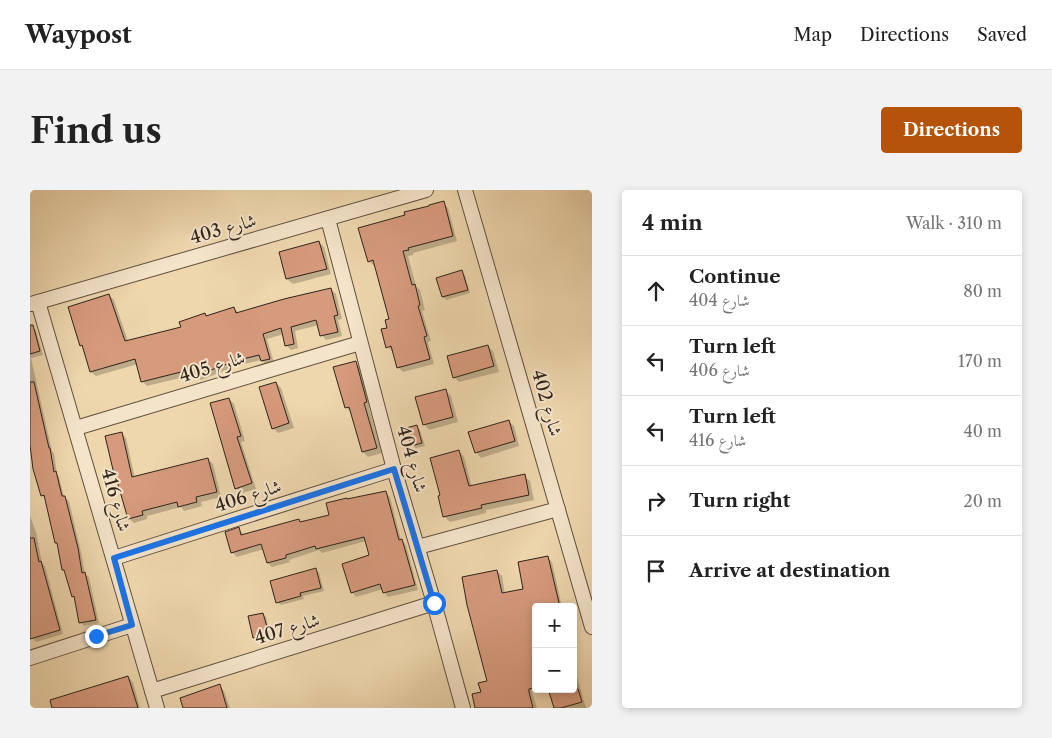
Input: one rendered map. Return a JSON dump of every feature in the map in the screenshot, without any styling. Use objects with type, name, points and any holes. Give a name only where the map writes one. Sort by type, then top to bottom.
[{"type":"street","name":"شارع 403","points":[[34,304],[426,190]]},
{"type":"street","name":"شارع 402","points":[[465,190],[592,627]]},
{"type":"street","name":"شارع 404","points":[[328,219],[394,469],[463,708]]},
{"type":"street","name":"شارع 416","points":[[34,304],[76,428],[157,708]]},
{"type":"street","name":"شارع 405","points":[[76,428],[360,342]]},
{"type":"street","name":"شارع 406","points":[[114,558],[394,469]]},
{"type":"street","points":[[418,547],[558,508]]},
{"type":"street","name":"شارع 407","points":[[152,691],[434,603]]},
{"type":"street","points":[[30,658],[132,625]]},
{"type":"building","points":[[444,201],[453,236],[403,251],[412,285],[415,284],[420,305],[418,306],[427,336],[424,337],[430,359],[397,368],[391,346],[386,348],[381,329],[387,328],[385,320],[389,319],[373,260],[368,262],[358,228],[405,215],[404,212]]},
{"type":"building","points":[[319,241],[327,269],[286,279],[279,252]]},
{"type":"building","points":[[462,270],[468,290],[442,297],[436,278]]},
{"type":"building","points":[[331,288],[338,315],[334,316],[338,332],[320,336],[316,320],[291,327],[294,344],[285,346],[281,328],[263,334],[270,359],[261,361],[259,355],[235,361],[195,376],[193,369],[141,382],[135,359],[90,372],[68,307],[109,294],[125,341],[181,327],[179,322],[205,313],[206,316],[234,307],[236,313]]},
{"type":"building","points":[[30,325],[33,325],[40,351],[30,354]]},
{"type":"building","points":[[488,345],[494,366],[453,378],[447,356]]},
{"type":"building","points":[[356,361],[367,402],[364,403],[377,448],[362,452],[349,407],[345,408],[333,367]]},
{"type":"building","points":[[30,382],[34,382],[54,472],[56,471],[62,496],[65,496],[82,573],[85,572],[96,620],[79,623],[74,596],[72,597],[64,570],[62,570],[44,495],[41,496],[33,469],[30,445]]},
{"type":"building","points":[[276,382],[289,423],[272,429],[259,387]]},
{"type":"building","points":[[446,389],[453,417],[423,425],[415,397]]},
{"type":"building","points":[[229,398],[241,436],[237,437],[252,483],[235,489],[210,403]]},
{"type":"building","points":[[509,420],[515,441],[475,453],[468,432]]},
{"type":"building","points":[[417,425],[422,443],[411,446],[406,428]]},
{"type":"building","points":[[122,432],[132,477],[208,458],[217,492],[196,497],[197,502],[178,507],[177,502],[142,511],[143,515],[128,519],[105,436]]},
{"type":"building","points":[[459,450],[469,486],[525,474],[529,495],[481,505],[482,508],[443,517],[438,496],[440,495],[430,458]]},
{"type":"building","points":[[386,491],[399,540],[402,539],[415,585],[383,593],[380,584],[351,593],[342,564],[369,555],[364,537],[316,549],[315,546],[286,555],[286,558],[267,563],[261,544],[231,553],[225,532],[239,527],[241,535],[299,519],[300,522],[329,515],[326,503]]},
{"type":"building","points":[[30,538],[34,538],[39,562],[41,561],[60,630],[30,639]]},
{"type":"building","points":[[548,556],[559,603],[532,603],[532,689],[529,689],[529,692],[533,708],[475,708],[472,694],[481,692],[478,683],[487,681],[467,605],[462,577],[497,570],[502,593],[523,589],[518,562]]},
{"type":"building","points":[[316,568],[321,588],[300,593],[301,596],[276,603],[270,581]]},
{"type":"building","points":[[263,613],[269,634],[253,638],[248,616]]},
{"type":"building","points":[[128,676],[138,708],[52,708],[50,700]]},
{"type":"building","points":[[220,684],[227,708],[183,708],[180,698]]},
{"type":"building","points":[[578,689],[582,702],[554,708],[549,693],[577,693]]},
{"type":"route","points":[[96,636],[132,625],[114,558],[394,469],[434,603]]}]
